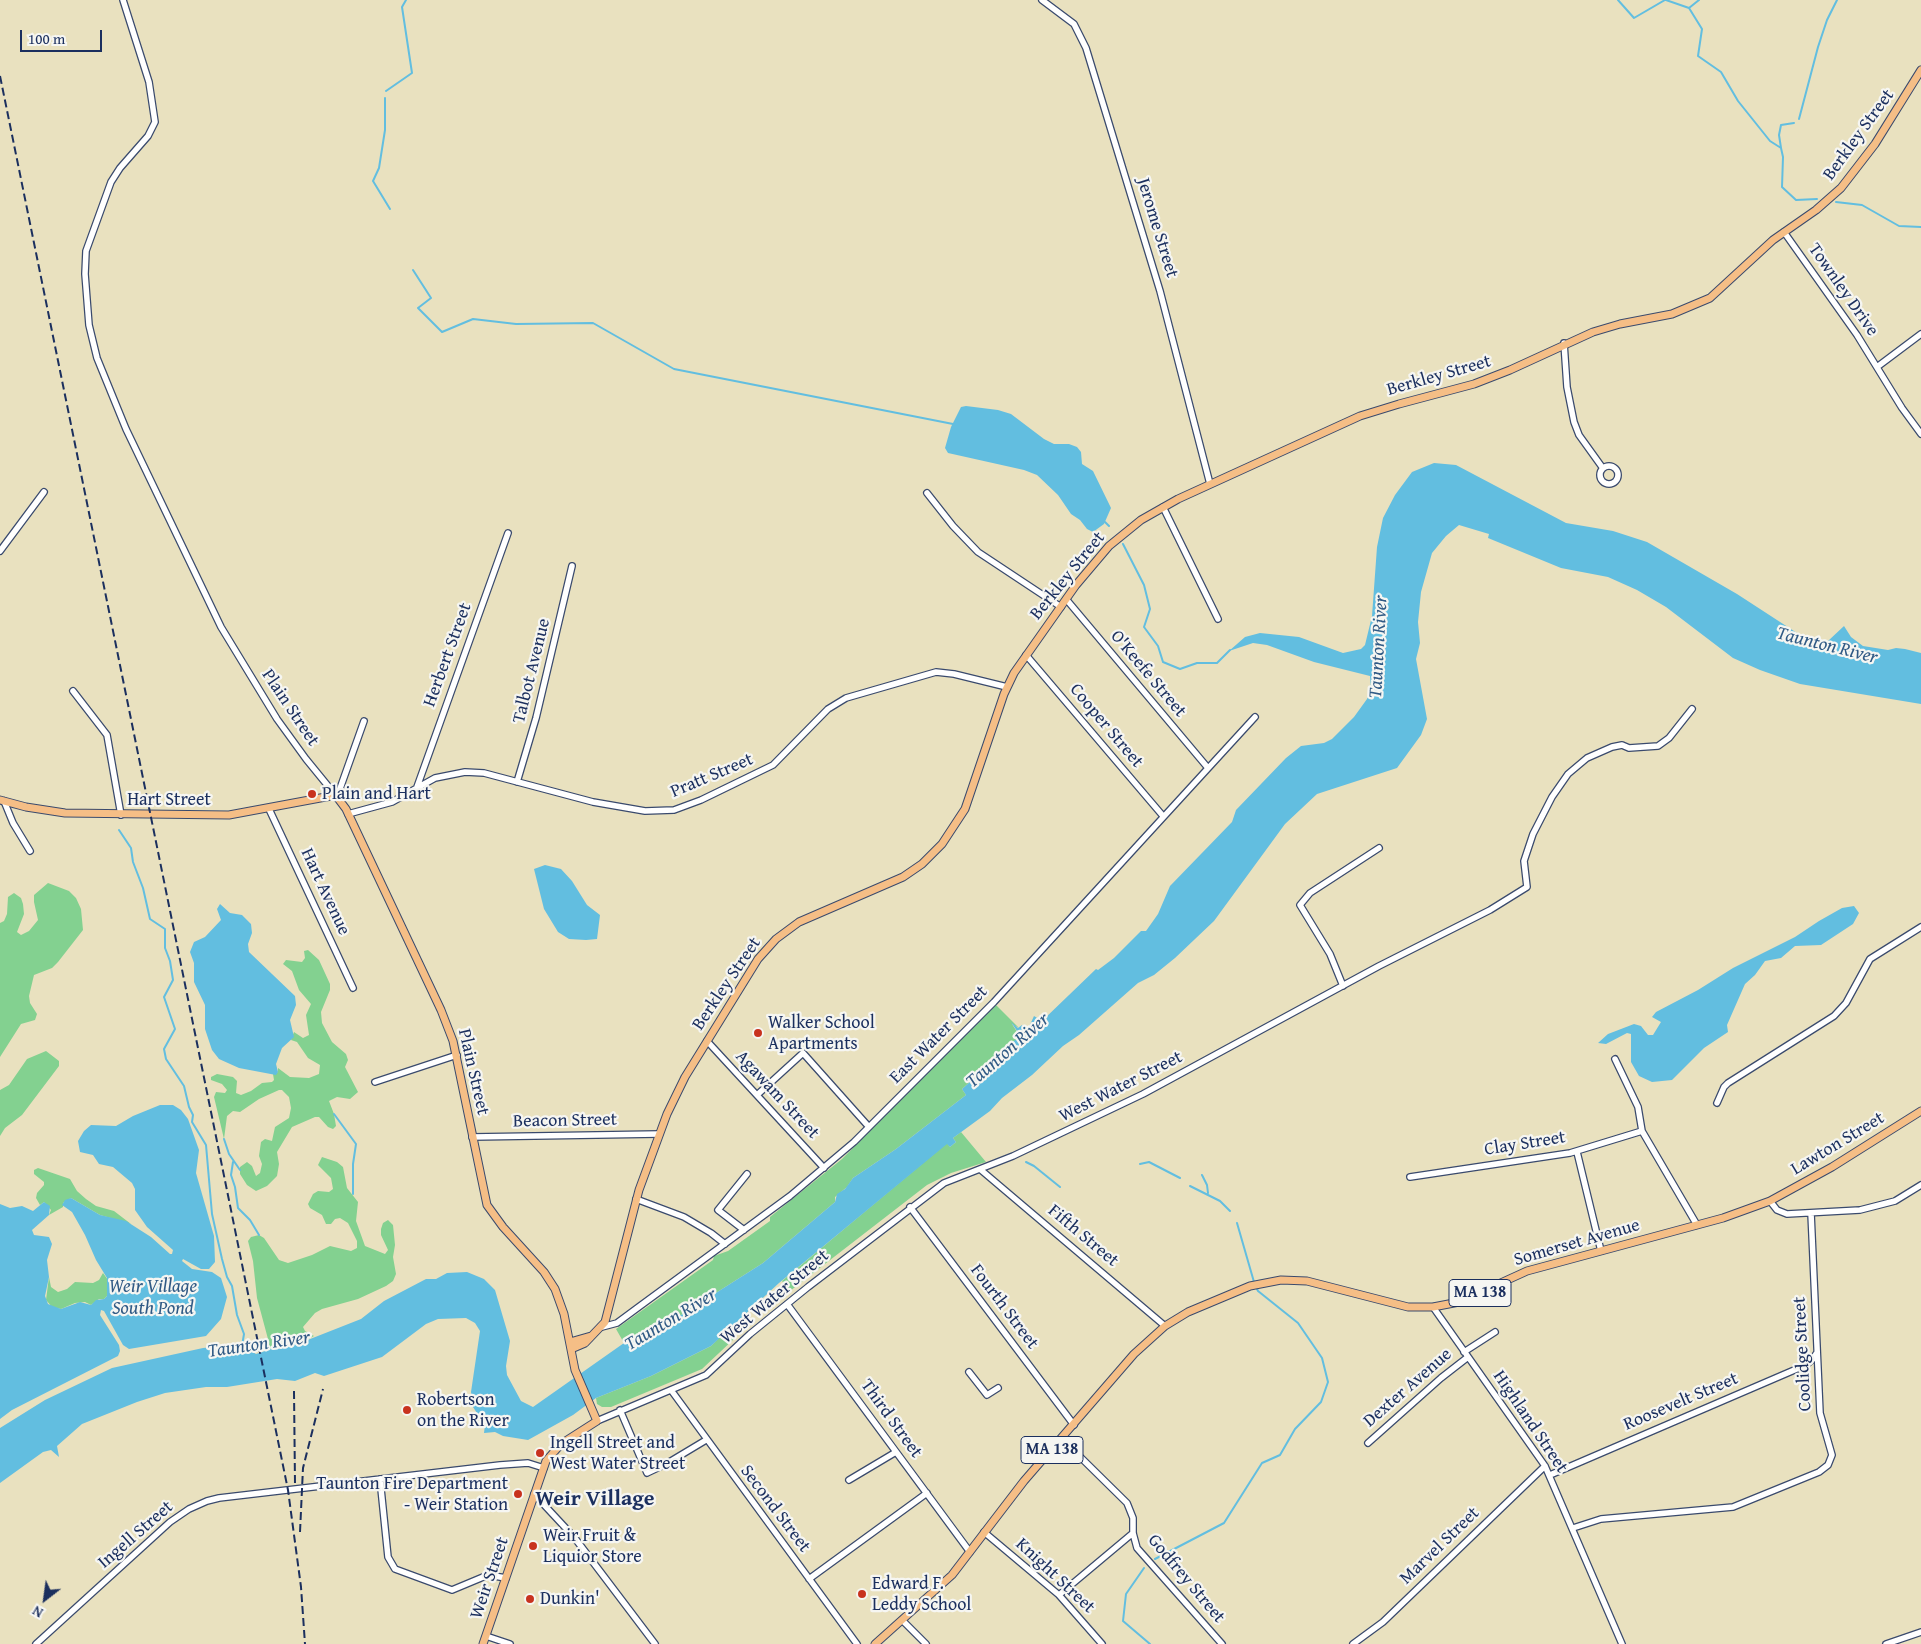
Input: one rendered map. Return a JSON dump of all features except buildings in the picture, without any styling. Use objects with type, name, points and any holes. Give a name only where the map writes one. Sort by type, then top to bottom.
[{"type":"main road","name":"Berkley Street","points":[[570,1345],[582,1345],[602,1327],[608,1313],[636,1199],[659,1134],[680,1086],[758,958],[776,939],[807,917],[903,877],[922,864],[942,844],[965,809],[1007,687],[1026,655],[1061,606],[1109,546],[1131,527],[1163,507],[1370,412],[1482,381],[1521,365],[1564,343],[1609,327],[1672,314],[1704,302],[1717,294],[1784,232],[1816,210],[1846,182],[1875,144],[1921,70]]},
{"type":"main road","name":"Hart Street","points":[[2,800],[59,812],[121,815],[229,815],[269,809],[318,798],[337,797]]},
{"type":"main road","name":"Plain Street","points":[[337,797],[348,814],[441,1010],[457,1055],[487,1205],[493,1216],[549,1279],[560,1301],[577,1374],[597,1420]]},
{"type":"main road","name":"Lawton Street","points":[[1770,1201],[1832,1167],[1921,1111]]},
{"type":"main road","name":"Somerset Avenue","points":[[875,1644],[943,1584],[1028,1476],[1134,1354],[1165,1326],[1204,1304],[1254,1285],[1280,1280],[1307,1281],[1396,1305],[1433,1307],[1465,1300],[1528,1271],[1732,1216],[1770,1201]]},
{"type":"main road","name":"West Water Street","points":[[534,1494],[549,1457],[559,1446],[597,1420]]},
{"type":"main road","name":"Weir Street","points":[[483,1644],[534,1494]]},
{"type":"street","name":"Plain Street","points":[[123,0],[149,82],[154,122],[148,136],[120,168],[111,182],[88,242],[85,274],[91,337],[97,358],[121,418],[221,627],[277,719],[306,760],[337,797]]},
{"type":"street","name":"Jerome Street","points":[[1042,0],[1074,24],[1086,48],[1160,291],[1210,484]]},
{"type":"street","name":"Townley Drive","points":[[1784,232],[1921,434]]},
{"type":"street","points":[[1877,367],[1921,334]]},
{"type":"street","points":[[1564,343],[1567,387],[1574,422],[1580,435],[1602,467]]},
{"type":"street","points":[[0,551],[44,492]]},
{"type":"street","points":[[928,493],[958,533],[978,552],[1061,606]]},
{"type":"street","points":[[1163,507],[1218,619]]},
{"type":"street","name":"Herbert Street","points":[[417,787],[508,532]]},
{"type":"street","name":"Talbot Avenue","points":[[516,782],[536,718],[572,566]]},
{"type":"street","name":"O'Keefe Street","points":[[1066,600],[1208,768]]},
{"type":"street","name":"Cooper Street","points":[[1026,655],[1163,816]]},
{"type":"street","name":"Pratt Street","points":[[348,814],[389,804],[440,776],[464,772],[484,773],[572,798],[653,812],[674,810],[701,800],[773,764],[830,706],[849,696],[936,672],[958,674],[1007,687]]},
{"type":"street","points":[[73,692],[107,735],[121,815]]},
{"type":"street","name":"West Water Street","points":[[597,1420],[706,1375],[787,1304],[910,1207],[948,1180],[981,1170],[1143,1094],[1343,986],[1490,910],[1527,887],[1524,860],[1530,843],[1552,797],[1568,774],[1587,758],[1612,747],[1622,745],[1629,748],[1658,746],[1669,738],[1692,709]]},
{"type":"street","name":"East Water Street","points":[[602,1327],[620,1321],[744,1230],[824,1168],[869,1127],[994,1002],[1255,717]]},
{"type":"street","points":[[337,797],[364,721]]},
{"type":"street","points":[[2,800],[13,824],[30,850]]},
{"type":"street","name":"Hart Avenue","points":[[269,809],[353,988]]},
{"type":"street","points":[[1343,986],[1330,954],[1300,905],[1310,892],[1379,848]]},
{"type":"street","points":[[1717,1103],[1724,1087],[1728,1084],[1834,1016],[1846,1003],[1870,959],[1921,927]]},
{"type":"street","name":"Agawam Street","points":[[707,1041],[824,1168]]},
{"type":"street","points":[[757,1096],[803,1053],[869,1127]]},
{"type":"street","points":[[375,1082],[457,1055]]},
{"type":"street","points":[[1614,1059],[1638,1107],[1642,1131],[1697,1225]]},
{"type":"street","name":"Clay Street","points":[[1410,1177],[1577,1152],[1642,1131]]},
{"type":"street","name":"Beacon Street","points":[[472,1137],[659,1134]]},
{"type":"street","points":[[1577,1152],[1601,1251]]},
{"type":"street","name":"Fifth Street","points":[[981,1170],[1165,1326]]},
{"type":"street","points":[[744,1230],[718,1210],[747,1174]]},
{"type":"street","points":[[1770,1201],[1784,1214],[1875,1208],[1895,1201],[1921,1185]]},
{"type":"street","points":[[636,1199],[684,1217],[711,1233],[724,1244]]},
{"type":"street","name":"Fourth Street","points":[[910,1207],[1074,1425]]},
{"type":"street","name":"Coolidge Street","points":[[1573,1528],[1601,1519],[1733,1507],[1824,1469],[1831,1460],[1832,1454],[1820,1413],[1811,1213]]},
{"type":"street","name":"Third Street","points":[[787,1304],[970,1552]]},
{"type":"street","name":"Highland Street","points":[[1433,1307],[1545,1466],[1622,1644]]},
{"type":"street","name":"Dexter Avenue","points":[[1368,1443],[1466,1354],[1495,1332]]},
{"type":"street","name":"Roosevelt Street","points":[[1550,1475],[1806,1365],[1813,1359],[1817,1349]]},
{"type":"street","points":[[969,1372],[987,1395],[998,1388]]},
{"type":"street","name":"Second Street","points":[[671,1390],[857,1644]]},
{"type":"street","points":[[620,1410],[647,1473],[706,1440]]},
{"type":"street","name":"Godfrey Street","points":[[1062,1439],[1128,1503],[1133,1518],[1133,1533],[1141,1554],[1222,1644]]},
{"type":"street","points":[[849,1480],[896,1452]]},
{"type":"street","name":"Ingell Street","points":[[36,1644],[170,1522],[196,1506],[219,1498],[523,1462],[544,1468]]},
{"type":"street","name":"Marvel Street","points":[[1353,1644],[1386,1618],[1545,1466]]},
{"type":"street","points":[[380,1479],[388,1557],[394,1569],[452,1590],[488,1575],[506,1578]]},
{"type":"street","points":[[809,1578],[926,1493]]},
{"type":"street","points":[[534,1494],[574,1537],[656,1644]]},
{"type":"street","name":"Knight Street","points":[[984,1532],[1059,1595],[1102,1644]]},
{"type":"street","points":[[1059,1595],[1133,1533]]},
{"type":"street","points":[[902,1620],[926,1644]]},
{"type":"street","points":[[1886,1644],[1921,1632]]},
{"type":"street","points":[[486,1636],[510,1644]]},
{"type":"green space","points":[[48,883],[69,891],[76,898],[81,909],[83,930],[52,968],[34,975],[29,996],[30,1003],[37,1014],[35,1020],[21,1024],[0,1057],[0,923],[4,921],[7,914],[8,897],[14,893],[21,898],[24,914],[17,932],[21,935],[29,931],[38,920],[34,895]]},
{"type":"green space","points":[[308,950],[319,960],[330,984],[330,990],[321,1012],[322,1023],[332,1042],[346,1054],[348,1060],[345,1067],[358,1092],[350,1099],[337,1097],[329,1101],[336,1126],[333,1129],[328,1127],[319,1117],[292,1127],[277,1152],[279,1164],[277,1176],[267,1186],[256,1191],[247,1185],[240,1174],[240,1167],[247,1162],[252,1166],[256,1176],[260,1173],[262,1164],[259,1156],[261,1142],[265,1139],[272,1141],[275,1127],[289,1118],[291,1108],[289,1097],[282,1090],[279,1090],[259,1099],[240,1112],[233,1111],[227,1116],[224,1139],[214,1097],[216,1092],[225,1093],[227,1090],[222,1084],[211,1080],[211,1077],[217,1074],[233,1077],[237,1081],[236,1093],[241,1095],[262,1083],[272,1082],[274,1080],[273,1074],[278,1072],[278,1068],[290,1077],[309,1078],[319,1074],[320,1065],[308,1058],[297,1042],[291,1040],[294,1032],[303,1038],[309,1035],[306,1015],[311,1004],[299,990],[292,971],[283,964],[286,960],[302,962],[305,958],[304,951]]},
{"type":"green space","points":[[996,1005],[1019,1028],[1012,1024],[1019,1035],[1016,1041],[1006,1046],[997,1058],[962,1089],[966,1095],[896,1149],[853,1178],[847,1187],[835,1197],[835,1202],[763,1263],[678,1317],[658,1326],[650,1327],[624,1343],[616,1329],[713,1260],[714,1256],[728,1251],[770,1221],[770,1217],[842,1159]]},
{"type":"green space","points":[[46,1051],[59,1061],[59,1066],[22,1115],[5,1128],[0,1136],[0,1090],[9,1085],[27,1059]]},
{"type":"green space","points":[[961,1132],[986,1162],[951,1173],[927,1185],[790,1291],[782,1281],[947,1143],[950,1147],[956,1142],[953,1138]]},
{"type":"green space","points":[[322,1157],[337,1162],[343,1167],[347,1188],[358,1202],[356,1221],[365,1246],[385,1254],[388,1250],[381,1235],[381,1229],[383,1223],[388,1220],[393,1225],[395,1245],[393,1257],[396,1274],[393,1281],[386,1286],[358,1299],[322,1309],[315,1313],[303,1327],[305,1331],[314,1336],[300,1343],[283,1345],[264,1351],[268,1344],[268,1339],[257,1298],[253,1261],[248,1241],[251,1237],[259,1235],[264,1238],[279,1260],[288,1263],[312,1255],[330,1246],[351,1251],[357,1248],[357,1241],[348,1223],[340,1218],[335,1219],[331,1224],[326,1224],[322,1215],[310,1208],[308,1204],[313,1194],[318,1191],[329,1192],[333,1189],[331,1178],[318,1165]]},
{"type":"green space","points":[[38,1168],[70,1179],[77,1191],[86,1199],[96,1206],[114,1211],[131,1224],[100,1215],[71,1198],[63,1203],[63,1207],[49,1215],[51,1210],[44,1202],[40,1205],[36,1198],[37,1193],[44,1185],[44,1182],[34,1174],[34,1170]]},
{"type":"green space","points":[[103,1273],[108,1280],[107,1296],[104,1299],[99,1299],[91,1305],[85,1302],[75,1303],[61,1309],[52,1307],[46,1300],[49,1277],[51,1287],[58,1292],[67,1289],[75,1282],[93,1283],[99,1280]]},
{"type":"green space","points":[[727,1330],[735,1338],[702,1369],[611,1407],[602,1407],[597,1404],[596,1398],[651,1376],[711,1346]]},
{"type":"water","points":[[961,407],[998,410],[1011,414],[1044,439],[1054,444],[1069,444],[1077,447],[1081,452],[1082,464],[1093,471],[1111,508],[1104,524],[1093,532],[1087,529],[1080,520],[1071,514],[1058,495],[1037,475],[1024,470],[948,453],[945,448],[951,427]]},
{"type":"water","name":"Taunton River","points":[[1434,463],[1456,465],[1566,523],[1613,531],[1647,542],[1737,594],[1797,633],[1810,638],[1828,641],[1844,626],[1851,637],[1863,646],[1888,650],[1896,648],[1905,649],[1921,653],[1921,704],[1800,684],[1760,670],[1733,658],[1666,607],[1637,590],[1608,577],[1561,568],[1488,538],[1489,534],[1459,525],[1446,536],[1432,553],[1421,592],[1418,622],[1420,643],[1416,659],[1427,719],[1421,735],[1397,768],[1317,794],[1285,824],[1214,921],[1175,958],[1154,975],[1138,983],[1079,1035],[1063,1046],[1032,1075],[1002,1098],[990,1111],[953,1138],[956,1142],[950,1147],[947,1144],[779,1283],[711,1346],[651,1376],[596,1398],[573,1415],[528,1440],[503,1436],[495,1432],[484,1433],[485,1425],[473,1407],[471,1392],[480,1331],[475,1323],[466,1318],[438,1319],[426,1324],[382,1357],[324,1376],[315,1373],[295,1381],[277,1379],[227,1387],[206,1387],[165,1393],[137,1402],[82,1424],[57,1446],[59,1457],[51,1450],[43,1452],[0,1483],[0,1428],[45,1400],[112,1368],[203,1348],[240,1344],[256,1354],[283,1345],[300,1343],[361,1319],[384,1301],[426,1279],[436,1279],[447,1273],[467,1272],[484,1279],[495,1290],[510,1341],[506,1366],[507,1375],[521,1401],[533,1407],[624,1343],[650,1327],[658,1326],[678,1317],[763,1263],[835,1202],[837,1194],[845,1189],[853,1178],[896,1149],[966,1095],[962,1089],[997,1058],[1006,1046],[1017,1039],[1019,1034],[1011,1022],[1018,1028],[1022,1025],[1028,1029],[1034,1016],[1042,1021],[1096,969],[1098,970],[1114,958],[1141,931],[1146,931],[1158,914],[1170,886],[1232,822],[1236,810],[1286,758],[1301,746],[1324,743],[1332,739],[1354,717],[1367,699],[1371,689],[1370,676],[1314,662],[1267,645],[1253,643],[1229,651],[1245,637],[1260,633],[1299,637],[1343,653],[1361,649],[1365,645],[1372,616],[1377,547],[1383,518],[1395,495],[1412,472]]},
{"type":"water","points":[[545,865],[561,869],[572,881],[587,905],[600,915],[597,939],[569,939],[558,932],[544,909],[534,869]]},
{"type":"water","points":[[220,904],[230,913],[242,915],[251,924],[252,933],[248,944],[249,952],[295,996],[296,1005],[290,1020],[294,1037],[282,1048],[276,1064],[278,1072],[276,1075],[239,1068],[219,1059],[212,1050],[205,1029],[205,1005],[194,982],[194,963],[190,952],[194,942],[205,937],[221,920],[217,909]]},
{"type":"water","points":[[1854,906],[1859,913],[1853,924],[1821,945],[1795,946],[1781,958],[1765,961],[1755,975],[1745,984],[1727,1025],[1728,1032],[1704,1048],[1672,1080],[1652,1082],[1639,1076],[1631,1062],[1631,1034],[1627,1033],[1606,1044],[1598,1043],[1608,1034],[1634,1024],[1641,1026],[1648,1035],[1653,1035],[1661,1022],[1652,1017],[1656,1012],[1698,990],[1733,968],[1795,937],[1842,908]]},
{"type":"water","name":"Weir Village South Pond","points":[[160,1105],[173,1105],[181,1110],[188,1119],[199,1150],[196,1173],[214,1236],[215,1262],[209,1269],[201,1269],[183,1259],[182,1261],[192,1269],[212,1272],[221,1278],[227,1297],[221,1319],[206,1336],[129,1349],[123,1345],[104,1311],[101,1310],[100,1315],[119,1345],[120,1351],[118,1356],[12,1410],[0,1419],[0,1204],[10,1208],[22,1206],[33,1211],[44,1202],[50,1206],[49,1215],[32,1230],[34,1235],[49,1237],[52,1244],[47,1260],[49,1277],[45,1296],[48,1304],[61,1309],[80,1302],[91,1305],[96,1300],[104,1299],[107,1296],[107,1278],[72,1212],[62,1205],[65,1200],[71,1198],[100,1215],[126,1221],[151,1237],[170,1254],[172,1254],[173,1250],[147,1227],[135,1210],[135,1189],[132,1183],[113,1167],[99,1164],[93,1155],[80,1152],[78,1141],[84,1131],[91,1125],[116,1126],[133,1116]]},
{"type":"waterway","points":[[386,91],[412,73],[402,7],[406,0]]},
{"type":"waterway","points":[[1618,0],[1634,18],[1665,0]]},
{"type":"waterway","points":[[1666,0],[1689,8],[1702,29],[1698,56],[1721,72],[1738,101],[1770,141],[1781,148],[1783,157],[1782,187],[1796,200],[1817,199]]},
{"type":"waterway","points":[[1689,8],[1699,0]]},
{"type":"waterway","points":[[1799,119],[1818,47],[1827,20],[1837,0]]},
{"type":"waterway","points":[[385,98],[385,130],[379,168],[373,181],[390,209]]},
{"type":"waterway","points":[[1781,148],[1779,135],[1781,125],[1794,123]]},
{"type":"waterway","points":[[1836,202],[1862,205],[1899,226],[1921,227]]},
{"type":"waterway","points":[[413,270],[431,298],[418,308],[442,332],[473,319],[516,324],[593,323],[674,369],[953,424]]},
{"type":"waterway","points":[[1105,522],[1109,526]]},
{"type":"waterway","points":[[1123,544],[1144,585],[1150,609],[1144,627],[1158,646],[1163,662],[1180,669],[1197,663],[1217,663],[1230,650]]},
{"type":"waterway","name":"Taunton River","points":[[119,830],[131,848],[133,862],[143,888],[150,919],[165,929],[165,948],[170,961],[173,980],[164,997],[175,1029],[164,1049],[166,1059],[184,1086],[193,1115],[192,1122],[206,1145],[212,1214],[222,1259],[227,1277],[232,1286],[237,1315],[244,1334],[242,1346]]},
{"type":"waterway","points":[[334,1114],[356,1144],[353,1164],[353,1194]]},
{"type":"waterway","points":[[224,1139],[229,1154],[240,1170]]},
{"type":"waterway","points":[[233,1162],[231,1175],[238,1208],[250,1220],[259,1235]]},
{"type":"waterway","points":[[1026,1162],[1034,1166],[1060,1187]]},
{"type":"waterway","points":[[1140,1164],[1149,1162],[1180,1178]]},
{"type":"waterway","points":[[1202,1175],[1207,1185],[1208,1193]]},
{"type":"waterway","points":[[1190,1186],[1220,1201],[1230,1211]]},
{"type":"waterway","points":[[1237,1223],[1254,1282]]},
{"type":"waterway","points":[[1155,1559],[1224,1523],[1262,1463],[1280,1455],[1295,1429],[1321,1402],[1328,1382],[1322,1358],[1298,1323],[1258,1291],[1256,1287]]},
{"type":"waterway","points":[[1144,1568],[1126,1594],[1123,1621],[1150,1644]]},
{"type":"railway","points":[[0,76],[288,1490],[301,1587],[305,1644]]},
{"type":"railway","points":[[300,1532],[303,1468],[323,1389]]},
{"type":"railway","points":[[294,1391],[295,1484]]},
{"type":"place","name":"Plain and Hart","points":[[312,794]]},
{"type":"place","name":"Walker School Apartments","points":[[758,1033]]},
{"type":"place","name":"Robertson on the River","points":[[407,1410]]},
{"type":"place","name":"Ingell Street and West Water Street","points":[[540,1453]]},
{"type":"place","name":"Taunton Fire Department - Weir Station","points":[[518,1494]]},
{"type":"place","name":"Weir Fruit & Liquior Store","points":[[533,1546]]},
{"type":"place","name":"Edward F. Leddy School","points":[[862,1594]]},
{"type":"place","name":"Dunkin'","points":[[530,1599]]},
{"type":"district","name":"Weir Village","points":[[595,1499]]}]
